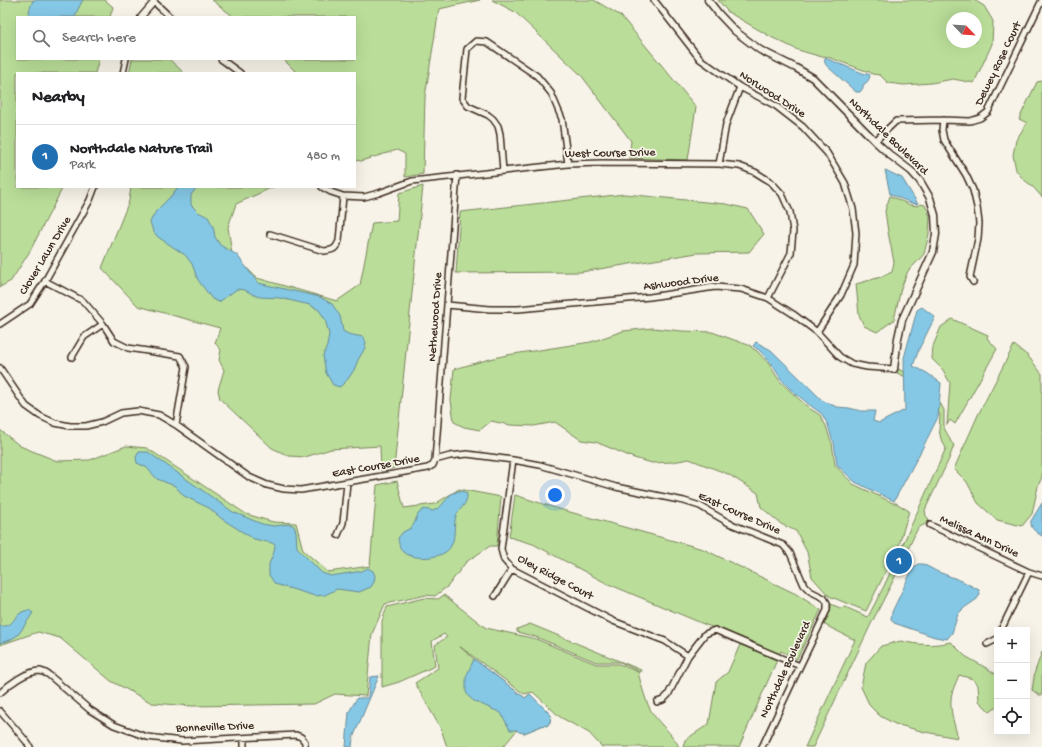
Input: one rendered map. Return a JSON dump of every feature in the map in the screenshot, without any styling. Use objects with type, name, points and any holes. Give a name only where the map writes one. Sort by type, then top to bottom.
[{"type":"street","name":"Norwood Drive","points":[[654,0],[700,59],[740,87],[776,106],[803,128],[827,153],[845,183],[853,209],[856,233],[854,265],[841,295],[817,332]]},
{"type":"street","name":"Northdale Boulevard","points":[[708,0],[735,31],[760,50],[813,78],[875,141],[911,171],[920,181],[930,198],[935,215],[936,234],[932,252],[902,320],[894,369]]},
{"type":"street","name":"Dewey Rose Court","points":[[875,141],[896,121],[970,121],[980,118],[988,112],[1041,0]]},
{"type":"street","points":[[142,16],[153,1],[169,16]]},
{"type":"street","points":[[503,171],[498,126],[488,115],[468,106],[462,98],[467,49],[476,41],[487,42],[538,76],[551,92],[562,118],[568,164]]},
{"type":"street","points":[[123,72],[126,60]]},
{"type":"street","points":[[222,60],[239,72]]},
{"type":"street","points":[[719,164],[726,124],[740,87]]},
{"type":"street","points":[[943,120],[942,130],[944,140],[973,190],[977,207],[979,223],[978,239],[970,277],[973,282]]},
{"type":"street","name":"West Course Drive","points":[[324,188],[343,196],[364,197],[412,181],[568,164],[719,164],[739,166],[755,172],[771,182],[782,194],[790,212],[793,230],[791,253],[768,298]]},
{"type":"street","name":"Nethewood Drive","points":[[435,460],[457,175]]},
{"type":"street","name":"Clover Lawn Drive","points":[[0,324],[30,304],[45,281],[90,200],[95,188]]},
{"type":"street","points":[[270,234],[324,251],[332,250],[337,247],[340,241],[343,196]]},
{"type":"street","points":[[45,281],[83,301],[103,324],[114,341],[128,348],[180,356],[186,367],[176,425]]},
{"type":"street","name":"Ashwood Drive","points":[[447,305],[490,309],[518,309],[650,297],[715,286],[741,289],[768,298],[793,314],[817,332],[840,357],[852,364],[866,367],[894,369]]},
{"type":"street","points":[[72,357],[84,338],[103,324]]},
{"type":"street","name":"East Course Drive","points":[[0,368],[26,406],[40,416],[55,423],[70,426],[86,426],[102,422],[121,413],[138,411],[159,415],[176,425],[249,477],[267,485],[284,489],[301,490],[428,468],[433,465],[435,460],[467,454],[540,465],[616,487],[684,501],[700,506],[729,523],[783,545],[790,553],[804,585],[810,591],[824,598],[827,603]]},
{"type":"street","name":"Oley Ridge Court","points":[[513,460],[501,549],[504,560],[512,569],[613,621],[665,641],[688,656]]},
{"type":"street","points":[[338,535],[343,523],[346,483]]},
{"type":"street","name":"Melissa Ann Drive","points":[[930,525],[1029,572],[1042,576]]},
{"type":"street","points":[[495,596],[512,569]]},
{"type":"street","points":[[1002,627],[1029,572]]},
{"type":"street","name":"Northdale Boulevard","points":[[762,747],[827,610],[827,603]]},
{"type":"street","points":[[657,702],[663,700],[668,695],[688,656],[704,634],[715,630],[800,666]]},
{"type":"street","points":[[987,644],[994,641]]},
{"type":"street","name":"Bonneville Drive","points":[[0,693],[18,679],[34,672],[42,671],[50,675],[90,710],[114,725],[147,737],[182,741],[296,735],[301,737],[305,742],[305,747]]},
{"type":"street","points":[[0,711],[30,747]]},
{"type":"street","points":[[244,738],[244,747]]},
{"type":"street","points":[[182,741],[182,747]]},
{"type":"green space","points":[[0,0],[105,0],[113,7],[110,16],[16,16],[16,60],[99,60],[95,72],[16,72],[16,188],[62,188],[30,251],[11,281],[0,287]]},
{"type":"green space","points":[[212,0],[480,0],[439,9],[425,97],[423,174],[405,177],[405,154],[397,150],[361,161],[356,160],[356,72],[296,72],[284,60],[356,60],[356,16],[233,16]]},
{"type":"green space","points":[[492,0],[594,0],[621,16],[696,107],[688,160],[629,158],[631,141],[581,75],[515,12]]},
{"type":"green space","points":[[718,0],[974,0],[984,6],[993,21],[992,44],[974,83],[953,79],[931,83],[904,85],[888,83],[880,75],[872,74],[825,56],[822,57],[798,50],[771,37],[728,12]]},
{"type":"green space","points":[[132,60],[170,60],[183,72],[129,72]]},
{"type":"green space","points":[[1042,81],[1042,197],[1023,179],[1016,170],[1013,155],[1016,140],[1027,123],[1019,119],[1037,82]]},
{"type":"green space","points":[[423,186],[394,468],[381,471],[380,446],[331,449],[305,457],[289,456],[272,448],[220,399],[218,390],[224,370],[219,360],[221,350],[215,343],[220,328],[138,306],[102,268],[129,201],[131,188],[271,188],[236,204],[228,227],[232,254],[257,278],[337,301],[360,285],[372,223],[397,221],[399,193]]},
{"type":"green space","points":[[625,194],[726,204],[748,209],[764,234],[749,252],[697,253],[581,272],[456,273],[460,212]]},
{"type":"green space","points":[[890,196],[910,205],[925,205],[930,216],[929,234],[924,254],[908,271],[901,288],[894,320],[877,332],[864,326],[859,315],[856,284],[881,277],[892,272],[894,262],[885,211]]},
{"type":"green space","points":[[952,319],[988,335],[987,338],[997,349],[955,424],[950,420],[947,425],[950,383],[943,370],[932,359],[933,346],[941,327]]},
{"type":"green space","points":[[653,328],[712,332],[751,346],[769,364],[779,380],[789,390],[809,408],[820,415],[832,443],[835,465],[853,484],[893,503],[896,503],[909,511],[899,545],[866,611],[829,596],[812,577],[807,552],[796,531],[781,524],[761,507],[758,493],[728,474],[689,459],[673,462],[652,463],[634,458],[596,442],[581,440],[555,422],[534,426],[510,425],[491,421],[480,430],[464,427],[454,422],[451,400],[454,369],[507,355],[591,342],[623,331]]},
{"type":"green space","points":[[1014,345],[1028,356],[1042,374],[1042,477],[1038,486],[1032,514],[1022,526],[997,520],[978,503],[967,482],[954,469],[978,415]]},
{"type":"green space","points":[[898,369],[927,379],[944,410],[944,428],[954,445],[925,510],[926,516],[929,519],[925,524],[918,528],[813,747],[805,747],[855,640],[823,624],[831,608],[831,604],[840,608],[845,607],[868,617],[885,584],[946,448],[941,439],[939,430],[940,415],[924,385],[897,373]]},
{"type":"green space","points":[[0,430],[20,446],[57,461],[90,460],[126,446],[147,448],[246,514],[273,522],[296,523],[303,550],[328,572],[370,566],[377,485],[397,481],[404,508],[435,504],[459,489],[501,497],[497,546],[490,546],[466,562],[448,586],[435,596],[426,595],[385,604],[372,634],[366,696],[335,694],[314,704],[192,706],[152,703],[111,681],[60,638],[38,632],[0,645]]},
{"type":"green space","points":[[515,495],[559,509],[703,549],[796,594],[821,610],[797,659],[781,651],[739,747],[683,747],[685,740],[709,724],[716,682],[728,672],[743,638],[706,625],[606,583],[533,544],[509,537]]},
{"type":"green space","points":[[444,595],[486,628],[536,639],[596,664],[619,664],[638,672],[650,710],[674,738],[679,747],[602,747],[589,733],[560,717],[533,692],[524,694],[459,646],[525,698],[530,694],[551,715],[550,722],[547,726],[544,725],[524,733],[517,730],[503,747],[447,747],[441,729],[415,683],[438,668],[435,645],[447,637],[444,634],[432,641],[435,666],[399,682],[382,687],[382,621],[387,607],[424,598],[438,599]]},
{"type":"green space","points":[[530,624],[641,670],[640,672],[620,662],[596,662],[536,637],[517,632],[517,629]]},
{"type":"green space","points":[[901,641],[926,644],[951,642],[965,656],[994,673],[994,709],[990,712],[979,701],[978,685],[973,679],[959,675],[951,697],[951,710],[958,738],[925,732],[895,724],[880,716],[870,706],[861,687],[866,663],[881,646]]},
{"type":"green space","points":[[1042,652],[1042,695],[1039,695],[1032,690],[1035,671]]},
{"type":"water","points":[[33,0],[83,0],[75,16],[28,16]]},
{"type":"water","points":[[825,58],[865,74],[869,74],[869,79],[863,85],[860,92],[856,92],[828,67],[825,63]]},
{"type":"water","points":[[885,170],[902,178],[918,204],[911,203],[890,194]]},
{"type":"water","points":[[177,188],[196,188],[191,195],[191,205],[198,212],[208,217],[213,226],[215,237],[220,245],[237,255],[258,283],[320,297],[332,304],[340,316],[343,331],[348,334],[363,337],[366,342],[365,348],[354,370],[340,387],[333,385],[326,373],[323,356],[327,346],[329,334],[325,319],[319,310],[310,305],[280,298],[260,297],[245,290],[237,289],[219,302],[212,299],[198,280],[192,264],[185,255],[158,237],[153,231],[150,222],[156,211]]},
{"type":"water","points":[[922,307],[935,317],[919,349],[913,366],[927,373],[941,383],[938,417],[894,501],[855,482],[837,465],[834,442],[822,414],[790,389],[781,379],[771,363],[759,350],[753,346],[756,342],[771,350],[823,401],[837,407],[861,411],[875,411],[873,421],[879,423],[905,410],[904,358],[917,310]]},
{"type":"water","points":[[139,452],[148,452],[233,512],[262,524],[274,526],[290,524],[294,526],[297,547],[322,573],[331,576],[362,571],[368,568],[373,571],[375,576],[374,582],[371,587],[359,592],[337,589],[325,595],[315,596],[275,584],[269,575],[269,564],[275,545],[254,539],[222,519],[209,508],[184,496],[175,486],[157,479],[146,467],[137,463],[136,457]]},
{"type":"water","points":[[458,491],[463,491],[467,494],[467,498],[465,504],[457,513],[453,543],[448,550],[443,554],[429,557],[414,557],[403,552],[398,538],[403,532],[411,528],[418,514],[424,509],[433,511],[440,507],[451,494]]},
{"type":"water","points":[[1042,503],[1042,536],[1031,526],[1031,521]]},
{"type":"water","points":[[918,564],[923,564],[979,590],[980,594],[977,599],[958,614],[952,633],[947,639],[935,637],[894,623],[891,619],[892,612],[913,568]]},
{"type":"water","points":[[29,610],[33,613],[18,635],[10,640],[0,643],[0,626],[10,624],[19,614]]},
{"type":"water","points":[[474,659],[525,698],[530,694],[551,715],[550,722],[547,726],[544,725],[524,733],[517,730],[510,730],[501,713],[474,701],[469,697],[466,692],[466,677]]},
{"type":"water","points":[[379,676],[353,738],[352,747],[346,747],[349,712],[357,698],[368,697],[370,677]]},
{"type":"place","name":"Northdale Nature Trail","points":[[899,561]]}]
